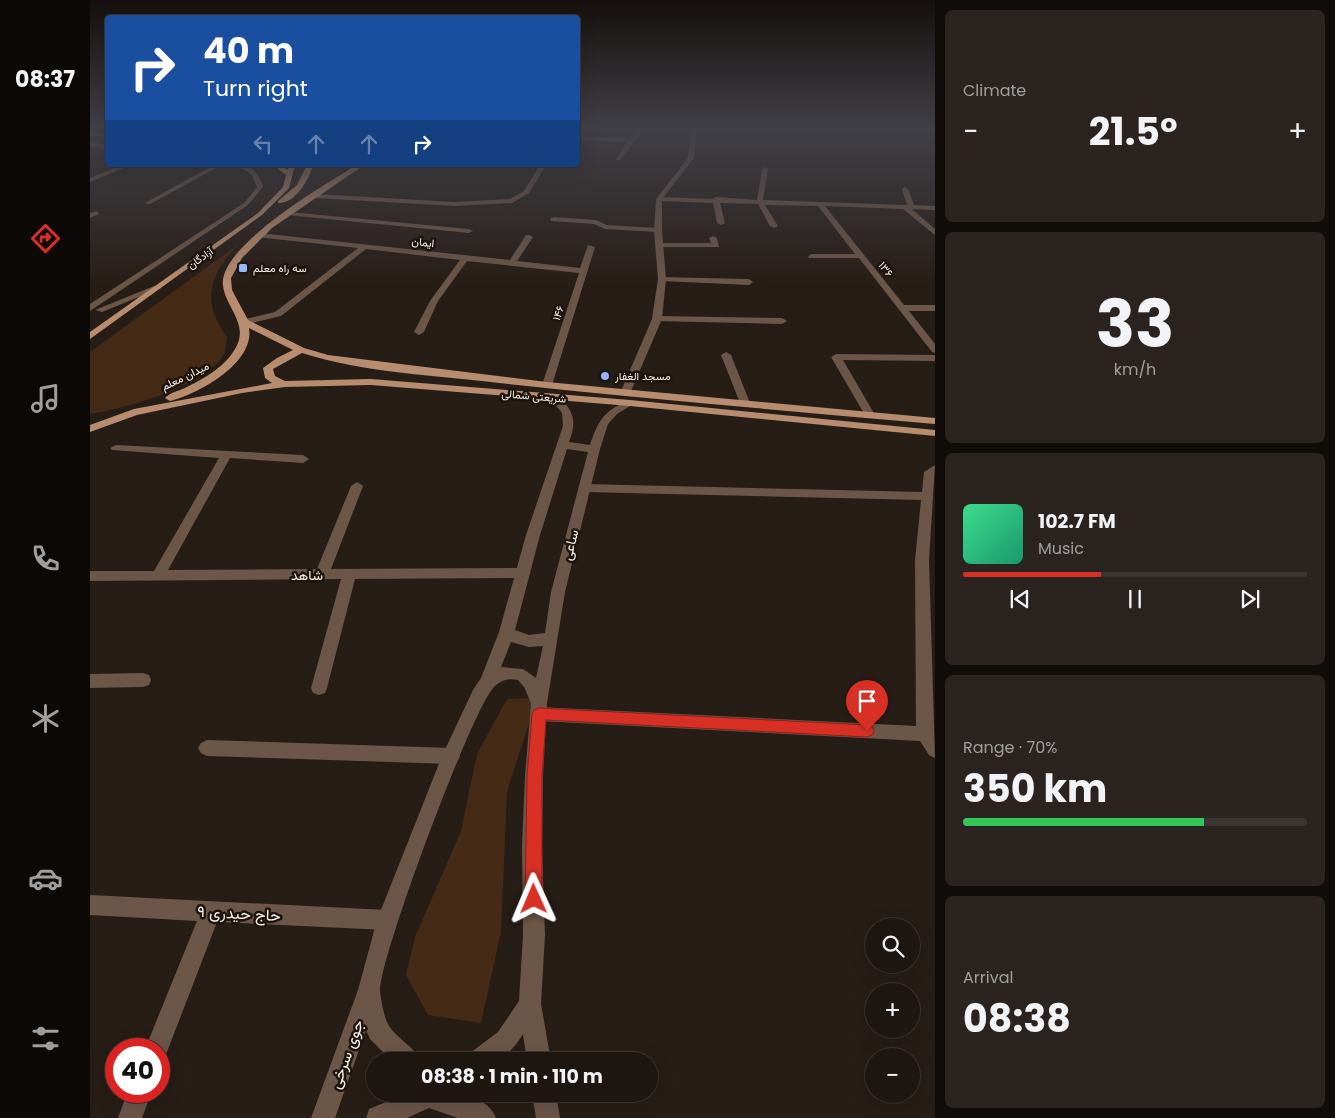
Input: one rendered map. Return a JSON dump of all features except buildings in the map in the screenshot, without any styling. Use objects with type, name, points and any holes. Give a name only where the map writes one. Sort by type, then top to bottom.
[{"type":"main road","name":"آزادگان","points":[[90,336],[260,214],[286,188],[288,181]]},
{"type":"main road","points":[[260,214],[298,189],[303,181]]},
{"type":"main road","points":[[244,322],[227,288],[228,274],[239,255],[259,235],[336,181]]},
{"type":"main road","name":"شریعتی شمالی","points":[[244,322],[302,350],[327,358],[628,397],[935,433]]},
{"type":"main road","name":"میدان معلم","points":[[90,421],[134,412],[181,394],[215,377],[240,350],[244,336],[244,322]]},
{"type":"main road","points":[[285,384],[270,378],[268,368],[302,350]]},
{"type":"main road","name":"شریعتی شمالی","points":[[134,412],[242,390],[285,384],[371,382],[555,398],[628,397],[745,403],[935,421]]},
{"type":"main road","points":[[90,429],[134,412]]},
{"type":"street","points":[[148,203],[189,181]]},
{"type":"street","points":[[90,308],[246,204],[260,187],[258,181]]},
{"type":"street","points":[[314,196],[454,204],[512,201],[527,192],[533,181]]},
{"type":"street","points":[[628,397],[657,319],[662,279],[658,230],[659,199],[673,181]]},
{"type":"street","points":[[763,181],[760,201],[774,226]]},
{"type":"street","points":[[905,189],[907,206],[935,233]]},
{"type":"street","points":[[659,199],[716,199],[935,208]]},
{"type":"street","points":[[716,199],[721,223]]},
{"type":"street","name":"۱۳۶","points":[[819,203],[935,350]]},
{"type":"street","points":[[289,214],[468,231]]},
{"type":"street","points":[[554,219],[596,222],[605,227],[658,230]]},
{"type":"street","name":"ایمان","points":[[259,235],[583,271]]},
{"type":"street","points":[[512,263],[529,237]]},
{"type":"street","points":[[659,244],[716,246],[713,238]]},
{"type":"street","points":[[244,322],[278,314],[364,247]]},
{"type":"street","name":"۱۴۶","points":[[547,385],[591,247]]},
{"type":"street","points":[[812,256],[861,256]]},
{"type":"street","points":[[420,332],[434,301],[465,258]]},
{"type":"street","points":[[662,279],[749,282]]},
{"type":"street","points":[[90,314],[157,288]]},
{"type":"street","points":[[902,308],[935,308]]},
{"type":"street","points":[[657,319],[782,321]]},
{"type":"street","points":[[726,354],[745,403]]},
{"type":"street","points":[[870,414],[836,356],[935,358]]},
{"type":"street","name":"ساعی","points":[[530,1004],[534,935],[532,846],[534,776],[539,708],[558,592],[594,449],[603,423],[628,397]]},
{"type":"street","points":[[487,683],[507,632],[533,535],[569,426],[567,412],[555,398]]},
{"type":"street","points":[[563,445],[594,449]]},
{"type":"street","points":[[116,448],[303,459]]},
{"type":"street","points":[[158,576],[226,455]]},
{"type":"street","points":[[935,469],[930,472],[922,560],[925,734],[935,750]]},
{"type":"street","points":[[322,574],[357,486]]},
{"type":"street","points":[[584,488],[928,496]]},
{"type":"street","name":"شاهد","points":[[90,576],[524,573]]},
{"type":"street","points":[[319,688],[349,574]]},
{"type":"street","points":[[507,632],[516,639],[528,642],[541,641],[552,637]]},
{"type":"street","points":[[487,683],[498,674],[506,672],[523,675],[531,683],[539,708],[925,734]]},
{"type":"street","points":[[90,681],[142,680]]},
{"type":"street","name":"جوی سرخی","points":[[323,1118],[369,990],[387,920],[450,756],[479,694],[487,683]]},
{"type":"street","points":[[207,748],[450,756]]},
{"type":"street","name":"حاج حیدری ۹","points":[[90,905],[387,920]]},
{"type":"street","points":[[161,1038],[211,911]]},
{"type":"street","points":[[369,990],[378,1031],[399,1052]]},
{"type":"street","points":[[490,1052],[506,1040],[530,1004]]},
{"type":"street","points":[[530,1004],[538,1052]]},
{"type":"street","points":[[378,1118],[429,1096],[479,1113],[484,1118]]},
{"type":"street","points":[[545,1102],[548,1118]]},
{"type":"street","points":[[130,1118],[136,1103]]},
{"type":"shaded area","points":[[239,244],[221,266],[215,277],[212,289],[211,300],[214,312],[227,337],[223,356],[213,367],[199,377],[181,386],[123,407],[90,414],[90,352]]},
{"type":"shaded area","points":[[537,698],[507,792],[501,932],[481,1023],[428,1015],[406,975],[415,937],[461,831],[477,754],[507,699]]},
{"type":"place","name":"سه راه معلم","points":[[243,268]]},
{"type":"place","name":"مسجد الغفار","points":[[605,376]]},
{"type":"route","points":[[534,899],[532,846],[534,776],[539,714],[867,731]]}]
